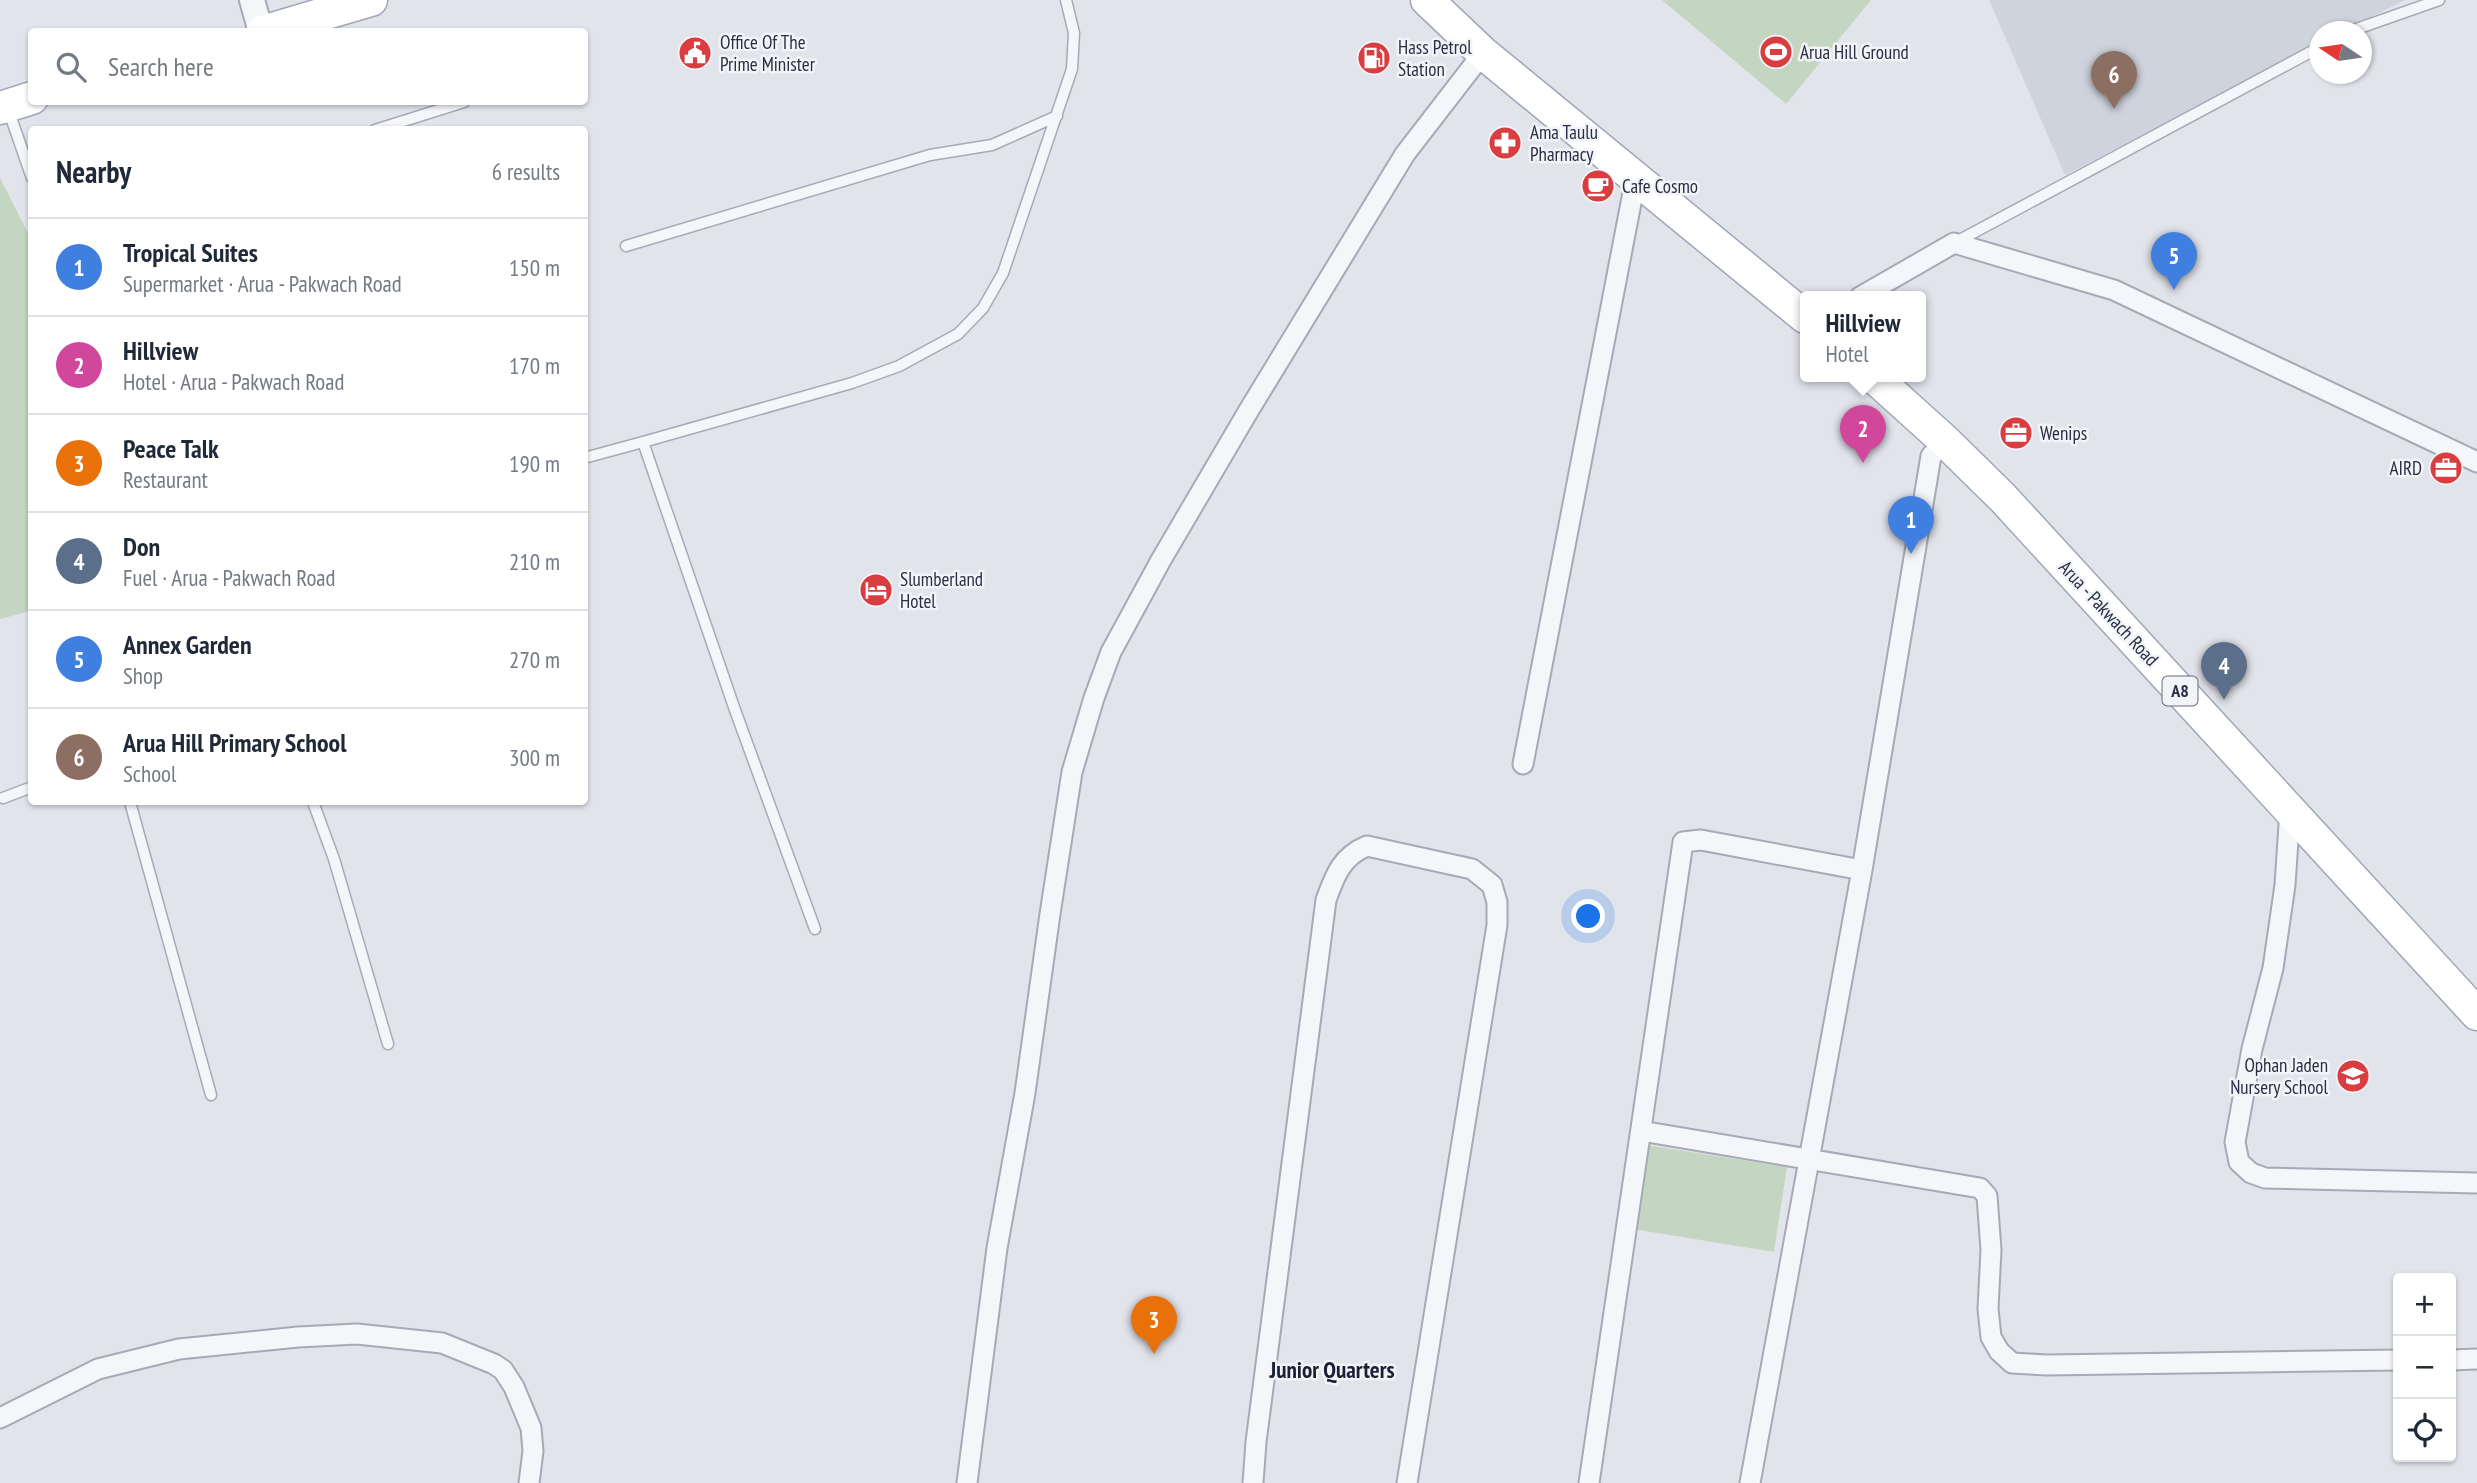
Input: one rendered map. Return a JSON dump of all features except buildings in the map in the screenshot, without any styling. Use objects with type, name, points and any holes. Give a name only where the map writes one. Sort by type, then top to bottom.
[{"type":"main road","points":[[276,28],[371,0]]},
{"type":"main road","points":[[1427,0],[1483,53],[1800,313]]},
{"type":"main road","name":"Arua - Pakwach Road","points":[[1880,382],[1945,441],[2012,508],[2477,1014]]},
{"type":"street","points":[[252,0],[261,28]]},
{"type":"street","points":[[967,1483],[997,1248],[1025,1093],[1070,785],[1094,698],[1117,641],[1249,410],[1405,154],[1483,53]]},
{"type":"street","points":[[1522,764],[1636,177]]},
{"type":"street","points":[[1868,291],[1954,243],[2114,290],[2477,462]]},
{"type":"street","points":[[1750,1483],[1862,870],[1931,456],[1945,441]]},
{"type":"street","points":[[2290,810],[2285,885],[2273,968],[2252,1049],[2235,1142],[2239,1162],[2251,1173],[2265,1178],[2477,1183]]},
{"type":"street","points":[[1589,1483],[1683,842],[1701,840],[1862,870]]},
{"type":"street","points":[[1253,1483],[1256,1442],[1326,900],[1337,869],[1354,851],[1367,846],[1472,869],[1492,885],[1497,902],[1497,925],[1475,1070],[1407,1483]]},
{"type":"street","points":[[1641,1131],[1980,1188],[1987,1196],[1991,1250],[1988,1309],[1991,1337],[1999,1351],[2012,1363],[2047,1365],[2393,1360]]},
{"type":"street","points":[[0,1418],[98,1369],[179,1349],[298,1337],[357,1335],[442,1343],[494,1364],[503,1370],[514,1387],[531,1428],[533,1451],[528,1483]]},
{"type":"street","points":[[2456,1360],[2477,1359]]},
{"type":"lane","points":[[588,457],[852,383],[899,366],[958,334],[983,308],[1003,273],[1057,116],[1072,69],[1074,33],[1066,0]]},
{"type":"lane","points":[[2372,23],[2438,0]]},
{"type":"lane","points":[[1954,243],[2309,52]]},
{"type":"lane","points":[[13,104],[28,162]]},
{"type":"lane","points":[[388,126],[454,105]]},
{"type":"lane","points":[[626,246],[930,155],[992,145],[1057,116]]},
{"type":"lane","points":[[643,442],[735,710],[815,929]]},
{"type":"lane","points":[[3,799],[28,789]]},
{"type":"lane","points":[[131,805],[211,1095]]},
{"type":"lane","points":[[314,805],[334,859],[388,1044]]},
{"type":"shaded area","points":[[1989,0],[2405,0],[2363,21],[2309,21],[2309,49],[2065,175]]},
{"type":"green space","name":"Arua Hill Ground","points":[[1662,0],[1871,0],[1786,104]]},
{"type":"green space","points":[[0,178],[28,233],[28,612],[0,619]]},
{"type":"green space","points":[[1647,1145],[1787,1167],[1774,1252],[1633,1229]]},
{"type":"place","name":"Arua Hill Ground","points":[[1776,52]]},
{"type":"place","name":"Office Of The Prime Minister","points":[[695,53]]},
{"type":"place","name":"Hass Petrol Station","points":[[1374,58]]},
{"type":"place","name":"Arua Hill Primary School","points":[[2114,109]]},
{"type":"place","name":"Ama Taulu Pharmacy","points":[[1505,143]]},
{"type":"place","name":"Cafe Cosmo","points":[[1598,186]]},
{"type":"place","name":"Annex Garden","points":[[2174,290]]},
{"type":"place","name":"Wenips","points":[[2016,433]]},
{"type":"place","name":"Hillview","points":[[1863,463]]},
{"type":"place","name":"AIRD","points":[[2446,468]]},
{"type":"place","name":"Tropical Suites","points":[[1911,554]]},
{"type":"place","name":"Slumberland Hotel","points":[[876,590]]},
{"type":"place","name":"Don","points":[[2224,700]]},
{"type":"place","name":"Ophan Jaden Nursery School","points":[[2353,1076]]},
{"type":"place","name":"Peace Talk","points":[[1154,1354]]},
{"type":"district","name":"Junior Quarters","points":[[1332,1370]]}]
